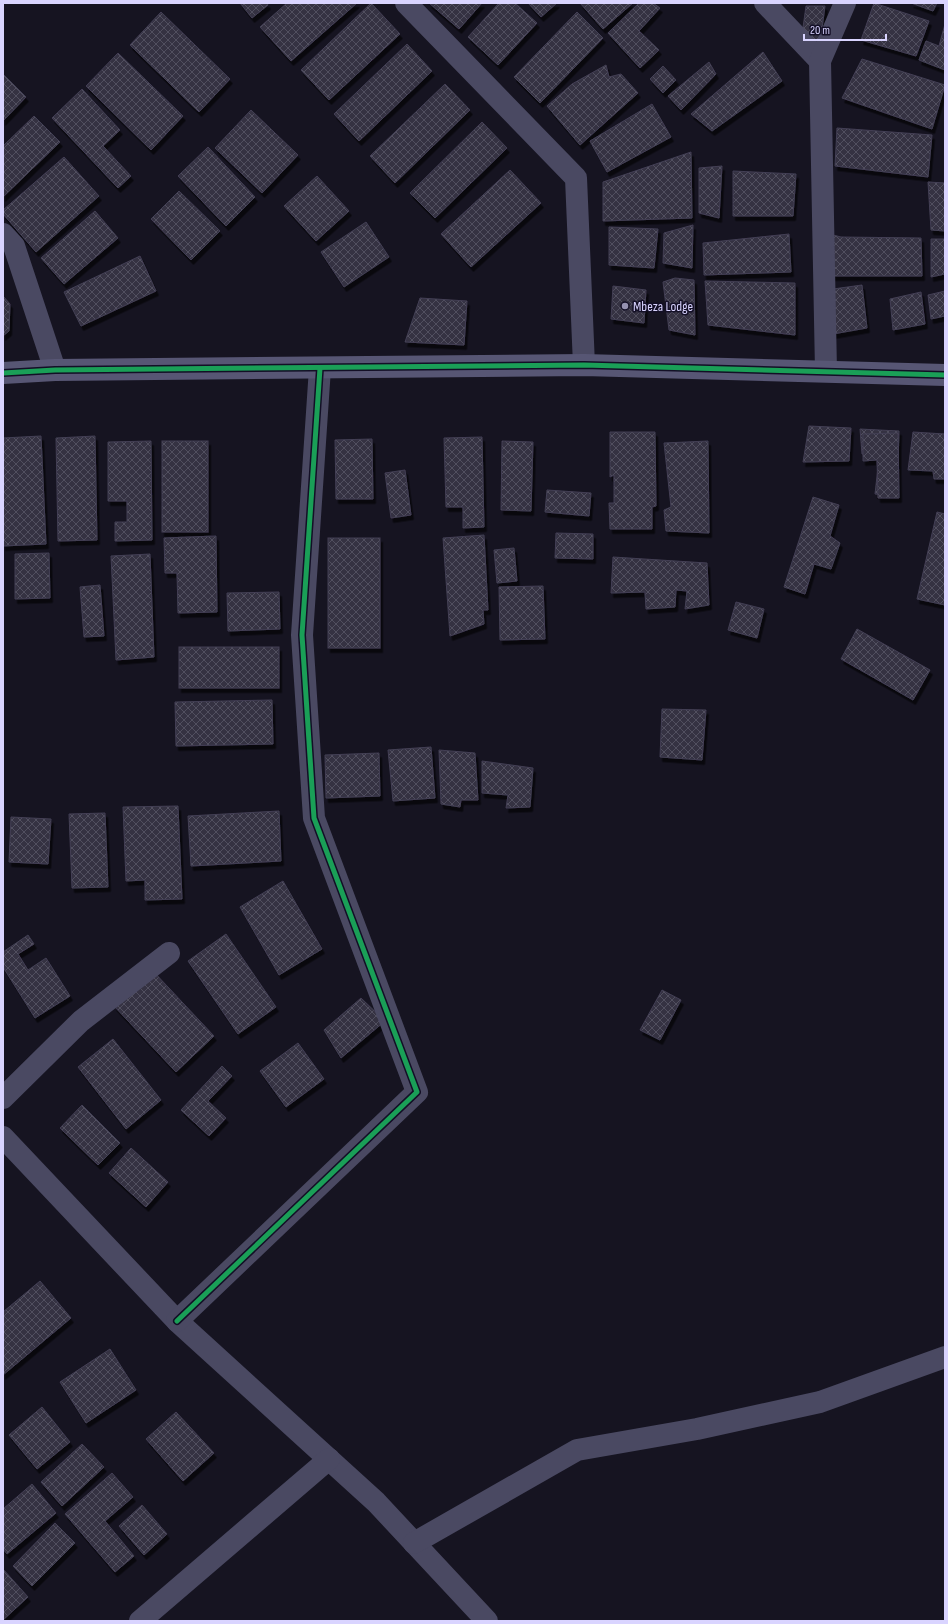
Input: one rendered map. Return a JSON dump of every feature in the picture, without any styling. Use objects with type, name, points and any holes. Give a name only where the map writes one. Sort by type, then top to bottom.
[{"type":"street","points":[[406,3],[576,178],[584,365]]},
{"type":"street","points":[[765,3],[820,61]]},
{"type":"street","points":[[826,371],[820,61],[845,3]]},
{"type":"street","points":[[3,234],[14,246],[56,370]]},
{"type":"street","points":[[3,373],[56,370],[584,365],[945,375]]},
{"type":"street","points":[[177,1320],[417,1092],[314,818],[302,635],[320,368]]},
{"type":"street","points":[[3,1098],[81,1021],[169,953]]},
{"type":"street","points":[[3,1137],[177,1320],[376,1502],[487,1621]]},
{"type":"street","points":[[414,1543],[578,1450],[697,1429],[820,1402],[945,1357]]},
{"type":"street","points":[[140,1621],[329,1459]]},
{"type":"building","points":[[240,3],[267,3],[268,5],[252,18]]},
{"type":"building","points":[[287,3],[357,3],[291,61],[260,27]]},
{"type":"building","points":[[371,3],[400,34],[329,100],[301,70]]},
{"type":"building","points":[[429,3],[482,3],[459,29]]},
{"type":"building","points":[[499,3],[515,3],[537,23],[498,65],[468,37]]},
{"type":"building","points":[[528,3],[557,3],[541,17]]},
{"type":"building","points":[[580,3],[633,3],[603,29]]},
{"type":"building","points":[[639,3],[653,3],[660,8],[639,31],[659,50],[640,68],[608,33]]},
{"type":"building","points":[[874,3],[929,21],[916,56],[861,40]]},
{"type":"building","points":[[911,3],[937,3],[933,11]]},
{"type":"building","points":[[806,6],[825,6],[820,43],[801,42]]},
{"type":"building","points":[[161,12],[230,79],[199,112],[130,45]]},
{"type":"building","points":[[577,12],[603,38],[540,103],[514,77]]},
{"type":"building","points":[[945,24],[945,70],[919,60],[926,41],[939,46]]},
{"type":"building","points":[[407,44],[432,71],[359,141],[334,114]]},
{"type":"building","points":[[763,52],[782,81],[712,131],[691,114]]},
{"type":"building","points":[[118,53],[183,116],[151,150],[86,86]]},
{"type":"building","points":[[862,59],[945,85],[932,129],[842,98]]},
{"type":"building","points":[[709,62],[716,74],[681,110],[668,96]]},
{"type":"building","points":[[606,65],[609,77],[621,74],[638,93],[580,145],[547,106],[572,84]]},
{"type":"building","points":[[663,66],[676,80],[663,93],[650,79]]},
{"type":"building","points":[[3,74],[26,97],[3,121]]},
{"type":"building","points":[[445,84],[470,110],[395,183],[370,156]]},
{"type":"building","points":[[82,89],[120,130],[103,146],[131,176],[118,188],[52,118]]},
{"type":"building","points":[[652,104],[671,137],[607,172],[590,141]]},
{"type":"building","points":[[251,110],[298,155],[262,193],[215,148]]},
{"type":"building","points":[[34,116],[60,142],[3,197],[3,146]]},
{"type":"building","points":[[482,122],[507,148],[435,218],[410,193]]},
{"type":"building","points":[[837,128],[932,135],[928,177],[835,166]]},
{"type":"building","points":[[208,147],[255,197],[226,226],[178,176]]},
{"type":"building","points":[[691,152],[692,218],[603,221],[603,182]]},
{"type":"building","points":[[64,157],[99,196],[36,252],[3,214],[3,210]]},
{"type":"building","points":[[722,166],[719,218],[699,213],[699,168]]},
{"type":"building","points":[[510,170],[541,203],[471,267],[441,234]]},
{"type":"building","points":[[733,171],[796,174],[793,216],[733,216]]},
{"type":"building","points":[[317,176],[349,211],[316,241],[284,206]]},
{"type":"building","points":[[928,182],[945,183],[945,231],[931,230]]},
{"type":"building","points":[[179,191],[220,231],[191,260],[151,219]]},
{"type":"building","points":[[95,211],[118,238],[64,284],[41,258]]},
{"type":"building","points":[[366,222],[389,257],[344,287],[321,252]]},
{"type":"building","points":[[693,225],[692,268],[663,263],[664,233]]},
{"type":"building","points":[[609,227],[658,229],[654,268],[609,265]]},
{"type":"building","points":[[789,234],[791,272],[704,275],[703,243]]},
{"type":"building","points":[[833,235],[841,237],[921,238],[922,276],[830,276]]},
{"type":"building","points":[[931,239],[945,239],[945,274],[931,277]]},
{"type":"building","points":[[140,256],[156,291],[81,326],[64,292]]},
{"type":"building","points":[[675,278],[694,280],[695,335],[669,330],[663,282]]},
{"type":"building","points":[[705,281],[795,283],[795,335],[708,325]]},
{"type":"building","points":[[862,285],[867,328],[833,334],[833,289]]},
{"type":"building","points":[[613,286],[646,290],[644,323],[611,319]]},
{"type":"building","points":[[945,291],[945,316],[931,319],[928,295]]},
{"type":"building","points":[[921,292],[925,324],[893,330],[890,299]]},
{"type":"building","points":[[3,296],[10,304],[9,331],[3,336]]},
{"type":"building","points":[[420,298],[467,301],[464,345],[405,342]]},
{"type":"building","points":[[809,426],[851,428],[849,461],[803,462]]},
{"type":"building","points":[[860,429],[899,431],[897,496],[875,494],[879,458],[862,454]]},
{"type":"building","points":[[610,432],[655,432],[656,506],[652,507],[652,529],[610,529],[609,503],[614,503],[614,475],[610,477]]},
{"type":"building","points":[[913,432],[945,434],[945,479],[934,479],[933,471],[908,470]]},
{"type":"building","points":[[898,433],[899,498],[878,498],[877,460],[863,461],[863,434]]},
{"type":"building","points":[[41,436],[46,544],[3,546],[3,438]]},
{"type":"building","points":[[95,436],[97,540],[58,541],[56,438]]},
{"type":"building","points":[[482,437],[484,527],[463,528],[463,507],[446,507],[444,438]]},
{"type":"building","points":[[372,439],[373,499],[336,499],[335,440]]},
{"type":"building","points":[[151,441],[152,540],[115,541],[115,522],[127,522],[127,501],[108,501],[108,442]]},
{"type":"building","points":[[162,441],[208,441],[208,532],[162,532]]},
{"type":"building","points":[[502,441],[533,442],[531,511],[501,510]]},
{"type":"building","points":[[708,441],[709,533],[666,531],[664,510],[671,507],[664,443]]},
{"type":"building","points":[[405,470],[411,515],[391,518],[385,473]]},
{"type":"building","points":[[547,490],[591,493],[589,516],[545,512]]},
{"type":"building","points":[[813,497],[839,505],[830,536],[840,543],[831,569],[814,564],[805,594],[784,587]]},
{"type":"building","points":[[937,512],[945,514],[945,605],[917,599]]},
{"type":"building","points":[[556,533],[593,534],[593,559],[555,558]]},
{"type":"building","points":[[484,535],[488,610],[483,610],[484,624],[450,636],[443,538]]},
{"type":"building","points":[[216,536],[217,612],[178,613],[177,573],[165,573],[164,538]]},
{"type":"building","points":[[328,538],[380,538],[380,648],[328,648]]},
{"type":"building","points":[[514,548],[517,581],[497,583],[494,550]]},
{"type":"building","points":[[49,553],[50,598],[15,599],[15,554]]},
{"type":"building","points":[[150,554],[154,657],[116,660],[111,556]]},
{"type":"building","points":[[613,557],[707,563],[709,605],[685,609],[687,591],[676,590],[675,607],[646,609],[645,592],[611,593]]},
{"type":"building","points":[[100,585],[104,636],[84,637],[80,587]]},
{"type":"building","points":[[543,586],[545,639],[500,640],[499,587]]},
{"type":"building","points":[[279,592],[280,629],[228,631],[227,593]]},
{"type":"building","points":[[736,602],[764,609],[757,638],[728,630]]},
{"type":"building","points":[[857,629],[930,670],[913,700],[841,659]]},
{"type":"building","points":[[179,647],[279,647],[279,688],[179,688]]},
{"type":"building","points":[[272,700],[273,744],[176,746],[175,702]]},
{"type":"building","points":[[662,709],[706,710],[702,760],[660,757]]},
{"type":"building","points":[[431,747],[435,798],[393,801],[388,750]]},
{"type":"building","points":[[439,750],[475,753],[478,800],[461,800],[460,807],[441,804]]},
{"type":"building","points":[[379,753],[380,796],[326,798],[325,755]]},
{"type":"building","points":[[482,761],[533,768],[530,807],[506,808],[508,795],[482,793]]},
{"type":"building","points":[[178,806],[182,899],[145,900],[145,880],[126,881],[123,807]]},
{"type":"building","points":[[279,811],[281,861],[191,866],[188,816]]},
{"type":"building","points":[[105,813],[108,887],[72,888],[69,814]]},
{"type":"building","points":[[11,817],[51,819],[48,864],[9,862]]},
{"type":"building","points":[[283,881],[322,949],[279,975],[240,907]]},
{"type":"building","points":[[226,934],[276,1007],[238,1034],[188,961]]},
{"type":"building","points":[[28,935],[34,944],[18,954],[28,970],[46,958],[70,996],[35,1018],[3,967],[3,952]]},
{"type":"building","points":[[152,970],[214,1036],[176,1072],[114,1006]]},
{"type":"building","points":[[662,990],[681,1000],[660,1040],[640,1030]]},
{"type":"building","points":[[361,998],[385,1021],[341,1058],[324,1030]]},
{"type":"building","points":[[113,1039],[161,1100],[126,1129],[78,1067]]},
{"type":"building","points":[[298,1043],[324,1079],[286,1107],[260,1071]]},
{"type":"building","points":[[222,1066],[232,1076],[208,1101],[226,1118],[209,1136],[181,1110]]},
{"type":"building","points":[[82,1105],[120,1143],[98,1165],[60,1128]]},
{"type":"building","points":[[131,1148],[168,1182],[146,1207],[109,1173]]},
{"type":"building","points":[[40,1281],[71,1318],[3,1375],[3,1312]]},
{"type":"building","points":[[110,1349],[136,1390],[86,1423],[60,1382]]},
{"type":"building","points":[[42,1407],[70,1442],[37,1469],[9,1435]]},
{"type":"building","points":[[176,1412],[214,1453],[183,1481],[146,1439]]},
{"type":"building","points":[[82,1444],[104,1467],[62,1506],[41,1482]]},
{"type":"building","points":[[112,1473],[133,1497],[105,1521],[134,1556],[115,1572],[65,1514]]},
{"type":"building","points":[[32,1484],[56,1513],[7,1554],[3,1549],[3,1509]]},
{"type":"building","points":[[142,1505],[167,1534],[144,1555],[119,1526]]},
{"type":"building","points":[[55,1523],[75,1543],[32,1586],[13,1566]]},
{"type":"building","points":[[3,1569],[28,1597],[3,1620]]},
{"type":"cycle path","points":[[3,373],[55,370],[584,365],[945,375]]},
{"type":"cycle path","points":[[177,1321],[417,1092],[314,818],[302,635],[320,368]]},
{"type":"place","name":"Mbeza Lodge","points":[[625,306]]}]
